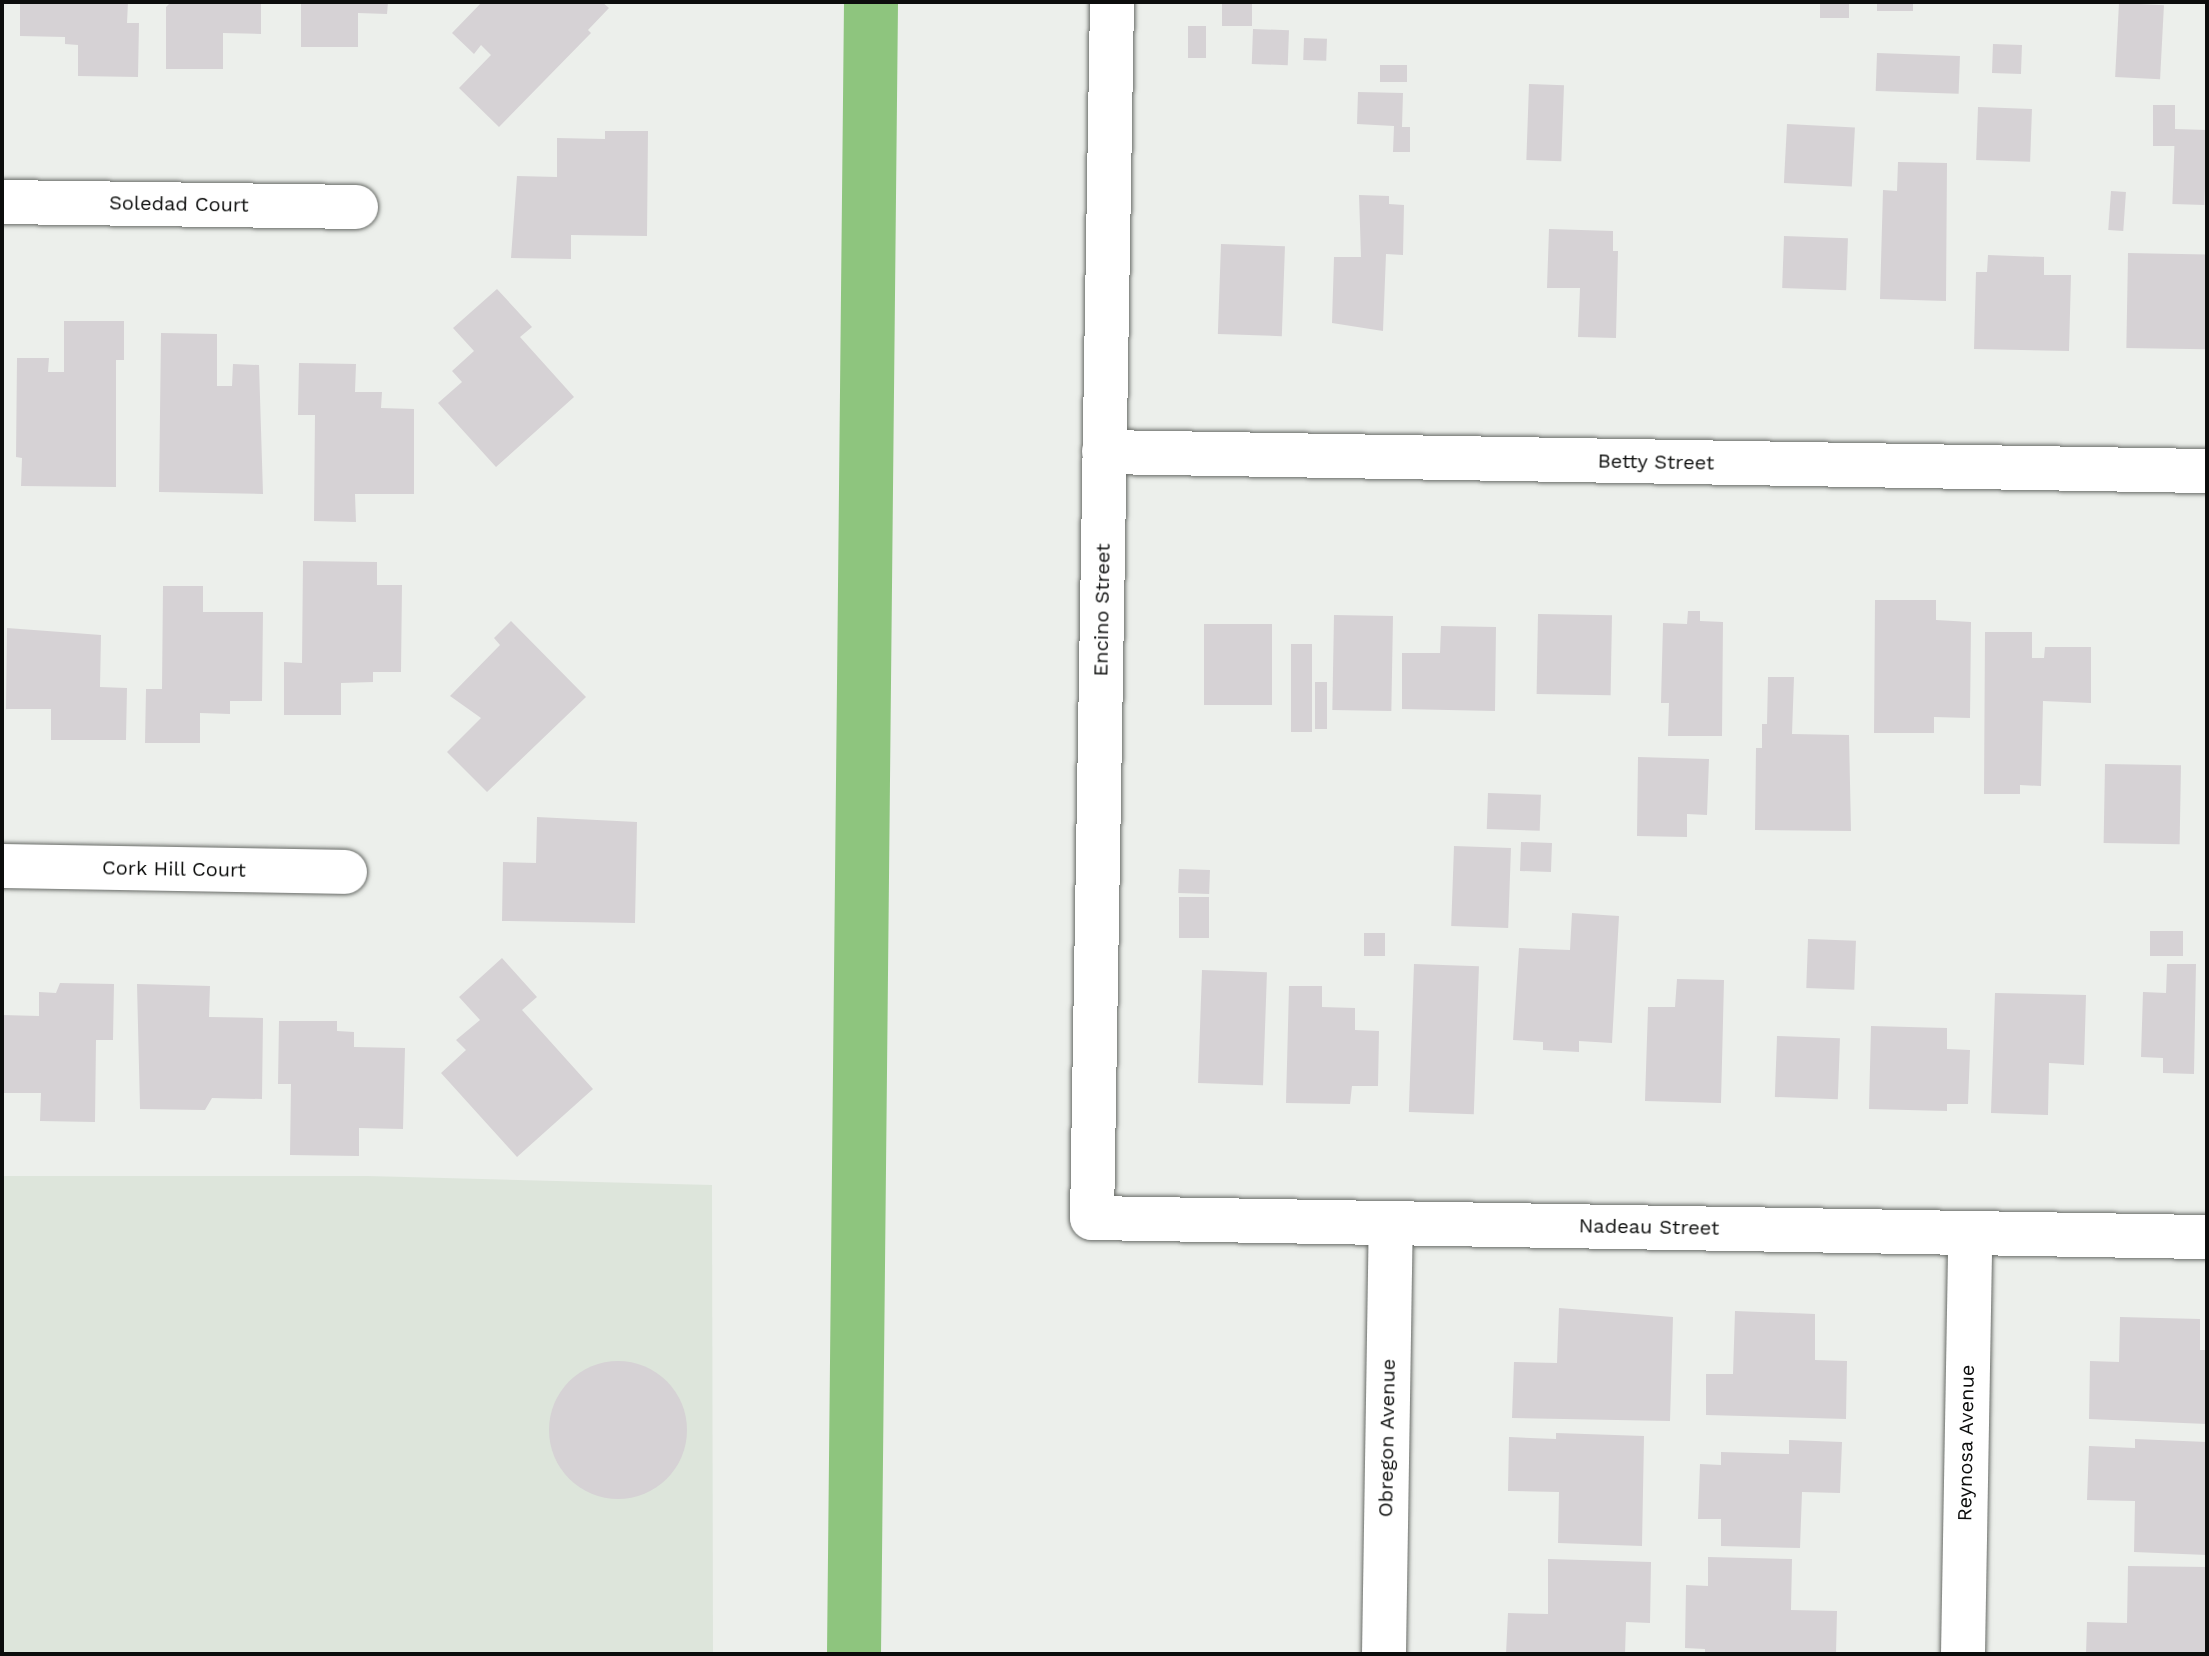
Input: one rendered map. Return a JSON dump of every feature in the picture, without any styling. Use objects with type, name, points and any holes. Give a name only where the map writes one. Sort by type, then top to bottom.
[{"type":"street","name":"Encino Street","points":[[1092,1218],[1112,2]]},
{"type":"street","name":"Soledad Court","points":[[2,202],[356,207]]},
{"type":"street","name":"Betty Street","points":[[1104,452],[2207,471]]},
{"type":"street","name":"Cork Hill Court","points":[[2,866],[345,872]]},
{"type":"street","name":"Nadeau Street","points":[[1092,1218],[2207,1237]]},
{"type":"street","name":"Obregon Avenue","points":[[1384,1654],[1391,1223]]},
{"type":"street","name":"Reynosa Avenue","points":[[1963,1654],[1970,1233]]},
{"type":"shaded area","points":[[2,1176],[368,1176],[712,1185],[713,1654],[2,1654]]},
{"type":"building","points":[[20,2],[128,2],[127,23],[139,23],[138,77],[78,76],[78,45],[65,44],[65,37],[20,36]]},
{"type":"building","points":[[171,2],[261,2],[261,34],[223,33],[223,69],[166,69],[166,7]]},
{"type":"building","points":[[301,2],[388,2],[387,14],[358,13],[358,47],[301,47]]},
{"type":"building","points":[[482,2],[602,2],[609,8],[588,30],[591,33],[499,127],[459,88],[491,55],[481,45],[474,54],[452,33]]},
{"type":"building","points":[[1222,2],[1252,2],[1252,26],[1222,26]]},
{"type":"building","points":[[1820,2],[1849,2],[1849,18],[1820,18]]},
{"type":"building","points":[[1877,2],[1913,2],[1913,11],[1877,11]]},
{"type":"building","points":[[2119,3],[2164,5],[2160,79],[2115,77]]},
{"type":"building","points":[[1188,26],[1206,26],[1206,58],[1188,58]]},
{"type":"building","points":[[1253,29],[1289,30],[1288,65],[1252,64]]},
{"type":"building","points":[[1304,38],[1327,39],[1326,61],[1303,60]]},
{"type":"building","points":[[1993,44],[2022,45],[2021,74],[1992,73]]},
{"type":"building","points":[[1877,53],[1960,56],[1959,94],[1876,91]]},
{"type":"building","points":[[1380,65],[1407,65],[1407,82],[1380,82]]},
{"type":"building","points":[[1529,84],[1564,85],[1561,161],[1526,160]]},
{"type":"building","points":[[1358,92],[1403,93],[1402,127],[1410,127],[1410,152],[1393,152],[1394,126],[1357,124]]},
{"type":"building","points":[[2153,105],[2175,105],[2175,146],[2153,146]]},
{"type":"building","points":[[1978,107],[2032,109],[2030,162],[1976,160]]},
{"type":"building","points":[[1787,124],[1855,128],[1852,186],[1784,183]]},
{"type":"building","points":[[2175,129],[2207,130],[2204,205],[2172,204]]},
{"type":"building","points":[[605,131],[648,131],[647,236],[571,235],[571,259],[511,258],[517,176],[557,177],[557,138],[605,139]]},
{"type":"building","points":[[1898,162],[1947,163],[1946,301],[1880,299],[1883,190],[1897,191]]},
{"type":"building","points":[[2111,191],[2126,192],[2123,231],[2108,230]]},
{"type":"building","points":[[1359,195],[1389,196],[1389,204],[1404,205],[1403,255],[1386,254],[1383,331],[1332,323],[1334,257],[1361,257]]},
{"type":"building","points":[[1549,229],[1613,231],[1613,251],[1618,251],[1616,338],[1578,337],[1580,288],[1547,288]]},
{"type":"building","points":[[1784,236],[1848,238],[1846,290],[1782,288]]},
{"type":"building","points":[[1221,244],[1285,246],[1282,336],[1218,334]]},
{"type":"building","points":[[2128,253],[2207,254],[2205,349],[2126,348]]},
{"type":"building","points":[[1988,255],[2044,257],[2044,275],[2071,275],[2069,351],[1974,349],[1976,272],[1987,272]]},
{"type":"building","points":[[497,289],[532,327],[520,337],[574,397],[496,467],[438,403],[462,382],[452,371],[474,351],[453,328]]},
{"type":"building","points":[[64,321],[124,321],[124,360],[116,360],[116,487],[21,486],[22,458],[16,457],[17,358],[49,358],[48,372],[64,372]]},
{"type":"building","points":[[161,333],[217,334],[217,386],[232,386],[233,364],[259,365],[263,494],[159,492]]},
{"type":"building","points":[[299,363],[356,364],[355,392],[382,392],[381,408],[414,409],[414,494],[355,494],[356,522],[314,521],[315,415],[298,415]]},
{"type":"building","points":[[303,561],[377,562],[377,585],[402,585],[401,672],[373,672],[373,682],[341,683],[341,715],[284,715],[284,662],[302,663]]},
{"type":"building","points":[[163,586],[203,586],[203,612],[263,612],[262,701],[230,701],[230,714],[200,713],[200,743],[145,743],[146,689],[162,689]]},
{"type":"building","points":[[1875,600],[1936,600],[1936,620],[1971,622],[1970,718],[1934,717],[1934,733],[1874,733]]},
{"type":"building","points":[[1688,611],[1700,611],[1700,621],[1723,622],[1722,736],[1668,736],[1669,703],[1661,703],[1663,623],[1687,624]]},
{"type":"building","points":[[1538,614],[1612,615],[1611,695],[1537,694]]},
{"type":"building","points":[[1334,615],[1393,616],[1391,711],[1332,710]]},
{"type":"building","points":[[511,621],[586,697],[487,792],[447,752],[481,718],[450,696],[500,645],[494,638]]},
{"type":"building","points":[[1204,624],[1272,624],[1272,705],[1204,705]]},
{"type":"building","points":[[1441,626],[1496,627],[1495,711],[1402,709],[1402,653],[1440,653]]},
{"type":"building","points":[[7,628],[101,635],[100,687],[127,688],[126,740],[51,740],[51,709],[6,709]]},
{"type":"building","points":[[1985,632],[2032,632],[2032,658],[2044,658],[2045,647],[2091,647],[2091,703],[2043,701],[2041,786],[2020,785],[2020,794],[1984,794]]},
{"type":"building","points":[[1291,644],[1312,644],[1312,732],[1291,732]]},
{"type":"building","points":[[1768,677],[1794,677],[1792,734],[1849,735],[1851,831],[1755,830],[1756,748],[1762,748],[1762,724],[1767,724]]},
{"type":"building","points":[[1315,682],[1327,682],[1327,729],[1315,729]]},
{"type":"building","points":[[1638,757],[1709,759],[1707,815],[1687,814],[1687,837],[1637,836]]},
{"type":"building","points":[[2105,764],[2181,765],[2180,844],[2104,843]]},
{"type":"building","points":[[1488,793],[1541,795],[1540,831],[1487,829]]},
{"type":"building","points":[[537,817],[637,822],[635,923],[502,921],[503,862],[536,863]]},
{"type":"building","points":[[1521,842],[1552,843],[1551,872],[1520,871]]},
{"type":"building","points":[[1454,846],[1511,848],[1508,928],[1451,926]]},
{"type":"building","points":[[1179,869],[1210,870],[1209,894],[1178,893]]},
{"type":"building","points":[[1179,897],[1209,897],[1209,938],[1179,938]]},
{"type":"building","points":[[1572,913],[1619,916],[1612,1043],[1579,1041],[1579,1052],[1543,1050],[1543,1042],[1513,1040],[1519,948],[1570,950]]},
{"type":"building","points":[[2150,931],[2183,931],[2183,956],[2150,956]]},
{"type":"building","points":[[1364,933],[1385,933],[1385,956],[1364,956]]},
{"type":"building","points":[[1808,939],[1856,941],[1854,990],[1806,988]]},
{"type":"building","points":[[502,958],[537,997],[522,1010],[593,1089],[517,1157],[441,1073],[466,1050],[456,1040],[480,1020],[459,997]]},
{"type":"building","points":[[1414,964],[1479,966],[1474,1114],[1409,1112]]},
{"type":"building","points":[[2167,964],[2196,964],[2194,1074],[2163,1073],[2163,1058],[2141,1057],[2143,992],[2166,993]]},
{"type":"building","points":[[1202,970],[1267,972],[1263,1085],[1198,1083]]},
{"type":"building","points":[[1677,979],[1724,980],[1721,1103],[1645,1101],[1648,1007],[1675,1007]]},
{"type":"building","points":[[60,983],[114,984],[113,1040],[96,1040],[95,1122],[40,1121],[41,1093],[2,1093],[2,1015],[39,1016],[39,992],[56,993]]},
{"type":"building","points":[[137,984],[210,986],[209,1017],[263,1018],[262,1099],[212,1098],[205,1110],[140,1109]]},
{"type":"building","points":[[1289,986],[1322,986],[1322,1007],[1355,1008],[1355,1030],[1379,1031],[1378,1086],[1352,1086],[1350,1104],[1286,1103]]},
{"type":"building","points":[[1995,993],[2086,995],[2084,1065],[2049,1063],[2048,1115],[1991,1113]]},
{"type":"building","points":[[279,1021],[337,1021],[337,1031],[354,1032],[354,1047],[405,1048],[403,1129],[359,1128],[359,1156],[290,1155],[291,1084],[278,1084]]},
{"type":"building","points":[[1871,1026],[1947,1028],[1947,1049],[1970,1050],[1968,1104],[1947,1104],[1947,1111],[1869,1109]]},
{"type":"building","points":[[1777,1036],[1840,1038],[1838,1099],[1775,1097]]},
{"type":"building","points":[[1559,1308],[1673,1317],[1670,1421],[1512,1418],[1514,1362],[1557,1363]]},
{"type":"building","points":[[1735,1311],[1815,1314],[1815,1360],[1847,1361],[1846,1419],[1706,1415],[1706,1374],[1733,1374]]},
{"type":"building","points":[[2120,1317],[2200,1319],[2200,1350],[2207,1350],[2207,1424],[2089,1419],[2090,1361],[2119,1362]]},
{"type":"building","points":[[618,1361],[644,1367],[667,1381],[681,1404],[687,1430],[681,1456],[667,1479],[644,1493],[618,1499],[592,1493],[569,1479],[555,1456],[549,1430],[555,1404],[569,1381],[592,1367]]},
{"type":"building","points":[[1556,1433],[1644,1436],[1642,1546],[1558,1543],[1559,1492],[1508,1491],[1509,1437],[1556,1439]]},
{"type":"building","points":[[2135,1439],[2207,1442],[2207,1555],[2134,1552],[2135,1501],[2087,1500],[2089,1446],[2135,1448]]},
{"type":"building","points":[[1789,1440],[1842,1442],[1840,1493],[1802,1492],[1800,1548],[1721,1546],[1721,1519],[1698,1519],[1700,1464],[1721,1465],[1721,1452],[1789,1454]]},
{"type":"building","points":[[1708,1557],[1792,1559],[1791,1610],[1837,1611],[1836,1654],[1705,1654],[1705,1649],[1685,1648],[1686,1585],[1708,1586]]},
{"type":"building","points":[[1548,1559],[1651,1562],[1650,1623],[1626,1622],[1625,1654],[1506,1654],[1508,1613],[1548,1614]]},
{"type":"building","points":[[2128,1566],[2207,1567],[2207,1654],[2086,1654],[2087,1622],[2127,1623]]},
{"type":"waterway","points":[[854,1654],[871,2]]}]
